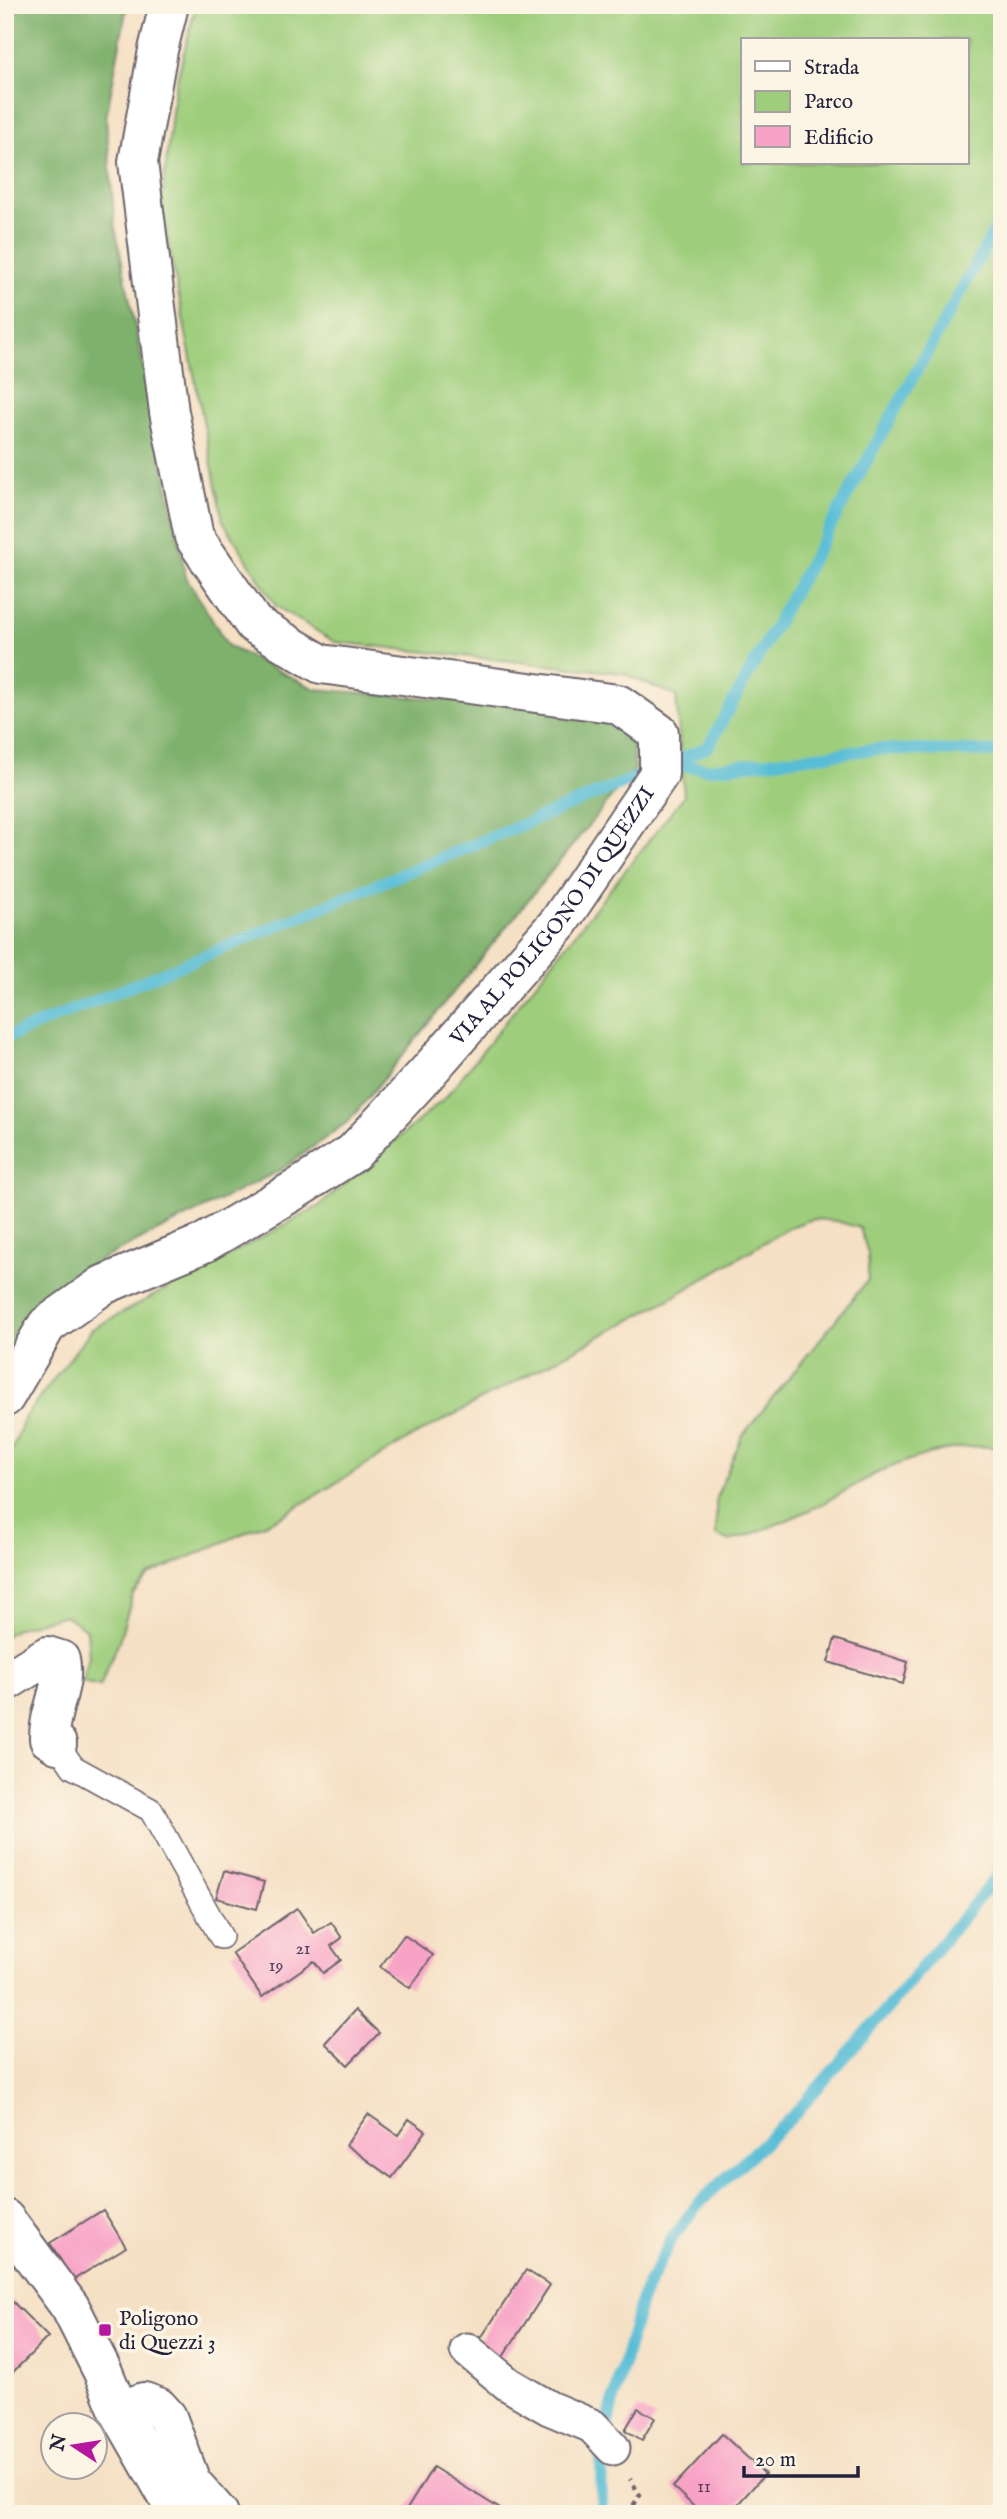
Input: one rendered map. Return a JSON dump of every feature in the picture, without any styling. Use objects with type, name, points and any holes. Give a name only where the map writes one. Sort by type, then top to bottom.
[{"type":"street","name":"VIA AL POLIGONO DI QUEZZI","points":[[5,1397],[47,1325],[103,1285],[204,1242],[353,1153],[559,922],[659,774],[659,733],[618,705],[321,664],[254,624],[194,537],[169,412],[138,162],[169,5]]},
{"type":"street","points":[[5,1682],[47,1656],[60,1660],[62,1670],[48,1728],[49,1739],[57,1744]]},
{"type":"street","points":[[5,2219],[70,2307],[103,2372],[119,2411],[178,2514]]},
{"type":"street","points":[[467,2350],[508,2384],[549,2408],[592,2426],[606,2440]]},
{"type":"street","points":[[119,2411],[144,2402],[158,2407],[167,2417],[191,2483],[219,2514]]},
{"type":"lane","points":[[57,1744],[73,1767],[150,1810],[221,1937]]},
{"type":"green space","points":[[5,5],[127,5],[106,118],[115,227],[186,577],[228,646],[315,689],[608,713],[631,734],[635,768],[350,1120],[281,1170],[82,1269],[24,1324],[5,1359]]},
{"type":"green space","points":[[196,5],[1002,5],[1002,1448],[957,1448],[928,1454],[886,1469],[824,1503],[765,1529],[729,1541],[716,1535],[716,1498],[742,1436],[868,1280],[868,1254],[860,1228],[836,1221],[813,1219],[790,1227],[668,1300],[410,1438],[280,1517],[149,1575],[133,1594],[119,1641],[100,1686],[82,1682],[89,1657],[87,1630],[65,1615],[18,1628],[5,1636],[5,1467],[25,1417],[92,1329],[318,1207],[445,1098],[684,796],[676,696],[622,673],[335,642],[276,606],[223,521],[161,207],[175,88]]},
{"type":"building","points":[[835,1639],[908,1662],[903,1684],[828,1662]]},
{"type":"building","points":[[224,1871],[264,1882],[257,1909],[216,1898]]},
{"type":"building","points":[[297,1908],[314,1933],[331,1922],[342,1938],[331,1946],[341,1960],[323,1973],[314,1961],[262,1997],[232,1953]]},
{"type":"building","points":[[404,1935],[433,1955],[410,1988],[380,1967]]},
{"type":"building","points":[[355,2010],[379,2033],[348,2065],[325,2043]]},
{"type":"building","points":[[368,2114],[398,2135],[409,2119],[426,2131],[392,2178],[346,2145]]},
{"type":"building","points":[[103,2210],[126,2247],[73,2280],[50,2243]]},
{"type":"building","points":[[526,2270],[550,2285],[497,2366],[473,2350]]},
{"type":"building","points":[[5,2294],[48,2337],[5,2380]]},
{"type":"building","points":[[638,2408],[655,2418],[642,2440],[625,2430]]},
{"type":"building","points":[[722,2434],[765,2474],[729,2514],[702,2514],[673,2487]]},
{"type":"building","points":[[433,2467],[508,2514],[404,2514]]},
{"type":"waterway","points":[[664,766],[708,747],[1002,217]]},
{"type":"waterway","points":[[671,764],[708,769],[876,749],[1002,752]]},
{"type":"waterway","points":[[5,1038],[647,773]]},
{"type":"waterway","points":[[602,2514],[601,2459],[610,2414],[642,2297],[671,2240],[697,2205],[794,2115],[892,2003],[1002,1870]]},
{"type":"place","name":"Poligono di Quezzi 3","points":[[105,2330]]}]
